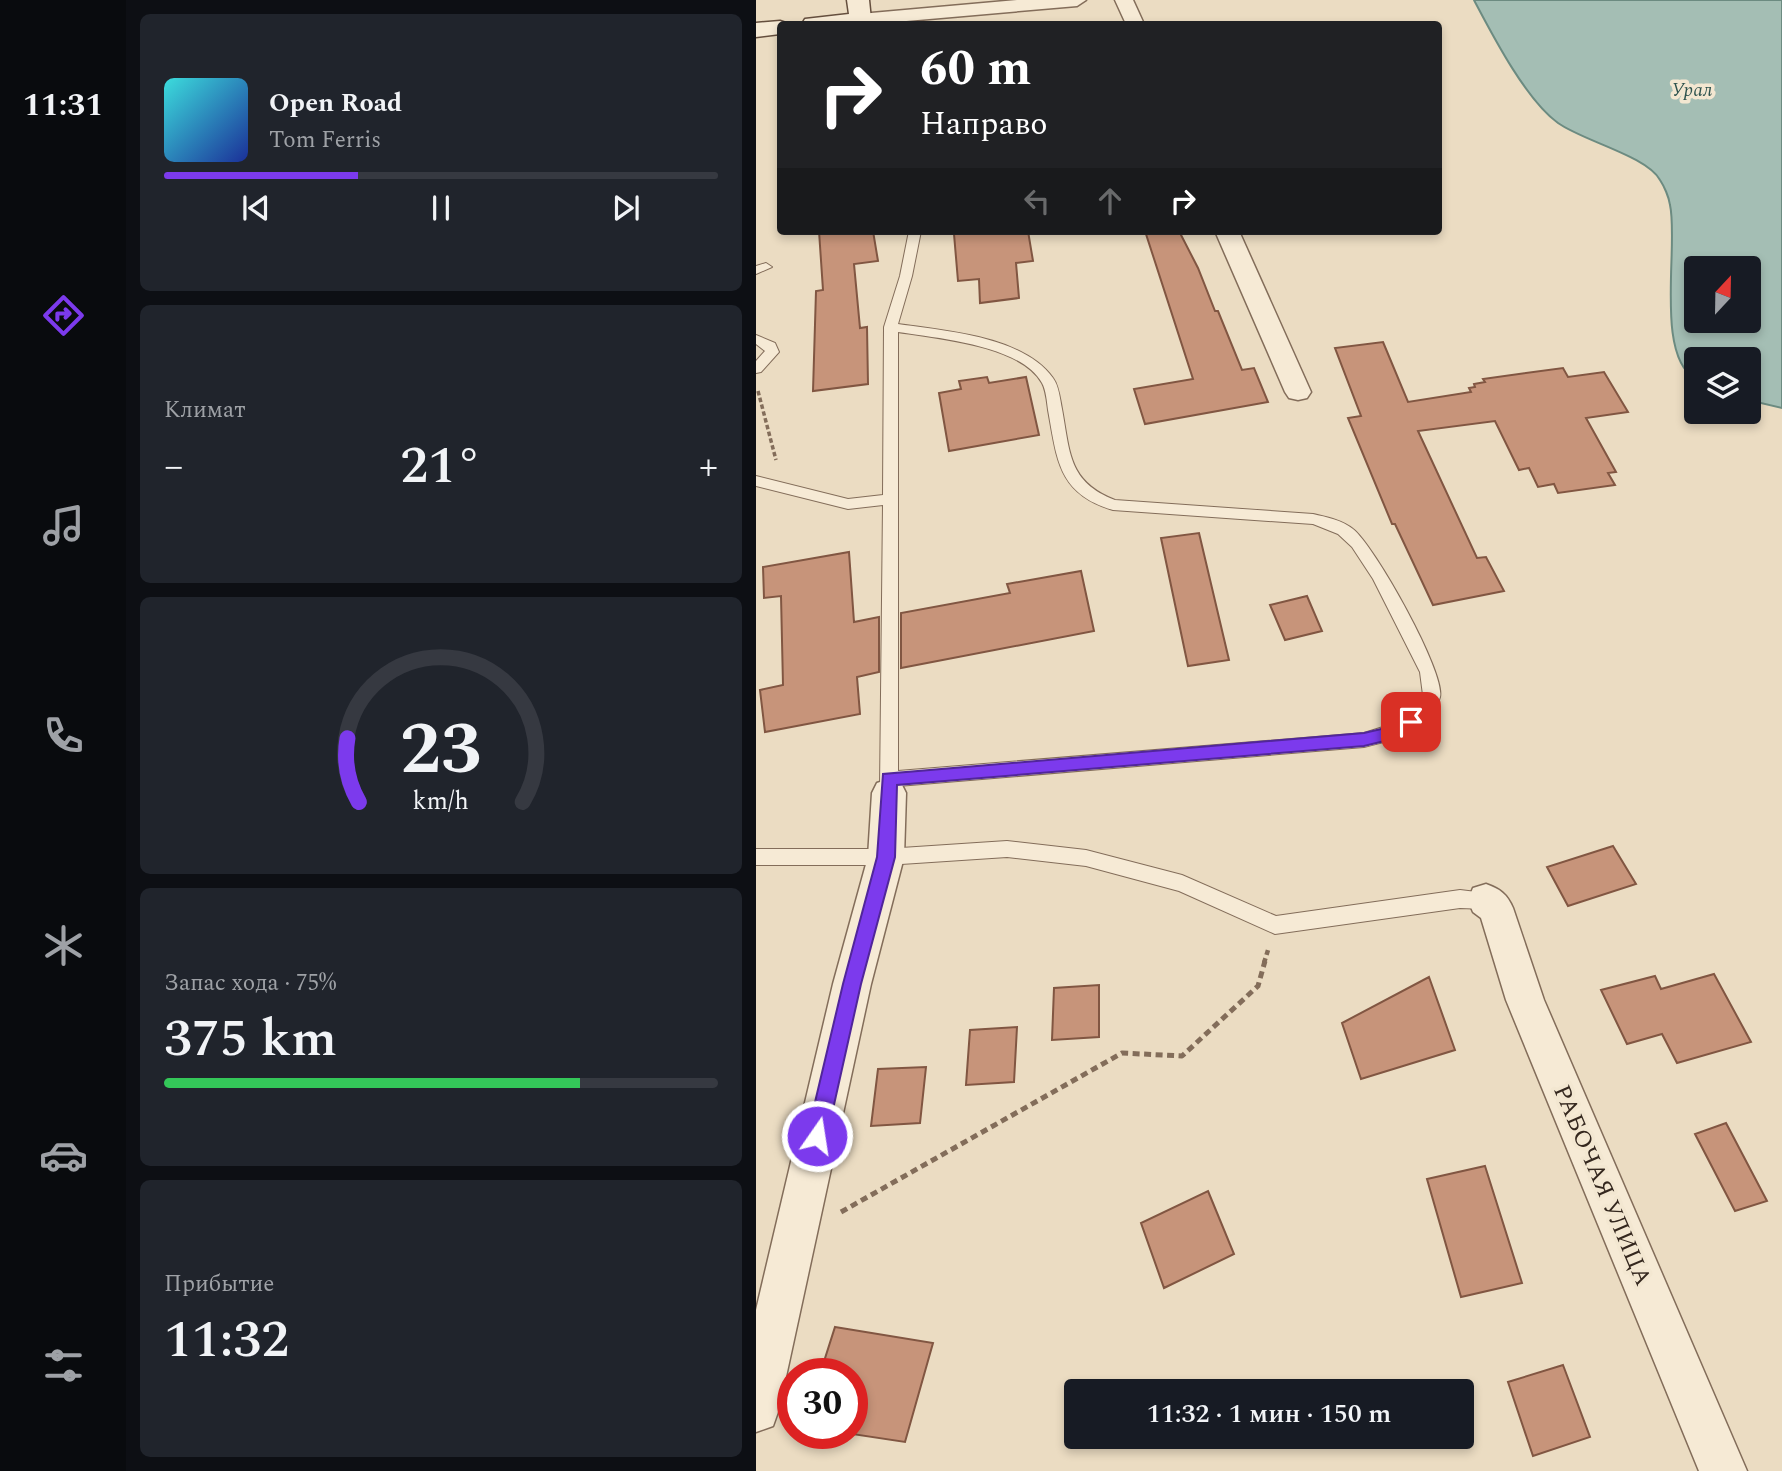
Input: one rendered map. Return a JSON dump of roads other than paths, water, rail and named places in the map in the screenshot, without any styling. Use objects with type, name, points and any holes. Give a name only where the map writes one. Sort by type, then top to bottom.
[{"type":"street","points":[[823,21],[859,10],[1077,0]]},
{"type":"street","points":[[1124,0],[1134,21]]},
{"type":"street","points":[[756,30],[777,28]]},
{"type":"street","points":[[1229,235],[1298,392]]},
{"type":"street","points":[[756,1409],[852,984],[886,857],[889,786]]},
{"type":"street","name":"РАБОЧАЯ УЛИЦА","points":[[1486,900],[1499,918],[1525,1000],[1723,1471]]},
{"type":"lane","points":[[891,327],[1005,349],[1024,359],[1049,380],[1069,473],[1077,488],[1094,500],[1125,506],[1313,519],[1332,524],[1348,533],[1365,552],[1428,672],[1432,694],[1424,713],[1399,732],[1364,740],[889,786],[891,327],[914,235]]},
{"type":"lane","points":[[756,339],[766,342],[772,352],[756,369]]},
{"type":"lane","points":[[756,481],[848,504],[890,499]]},
{"type":"lane","points":[[756,857],[886,857],[1007,849],[1086,858],[1182,883],[1275,925],[1460,899],[1486,900]]},
{"type":"water","name":"Урал","points":[[1474,0],[1782,0],[1782,408],[1761,403],[1761,347],[1684,347],[1683,367],[1675,348],[1672,325],[1672,223],[1662,182],[1653,171],[1629,156],[1558,123],[1534,99],[1511,66]]}]
